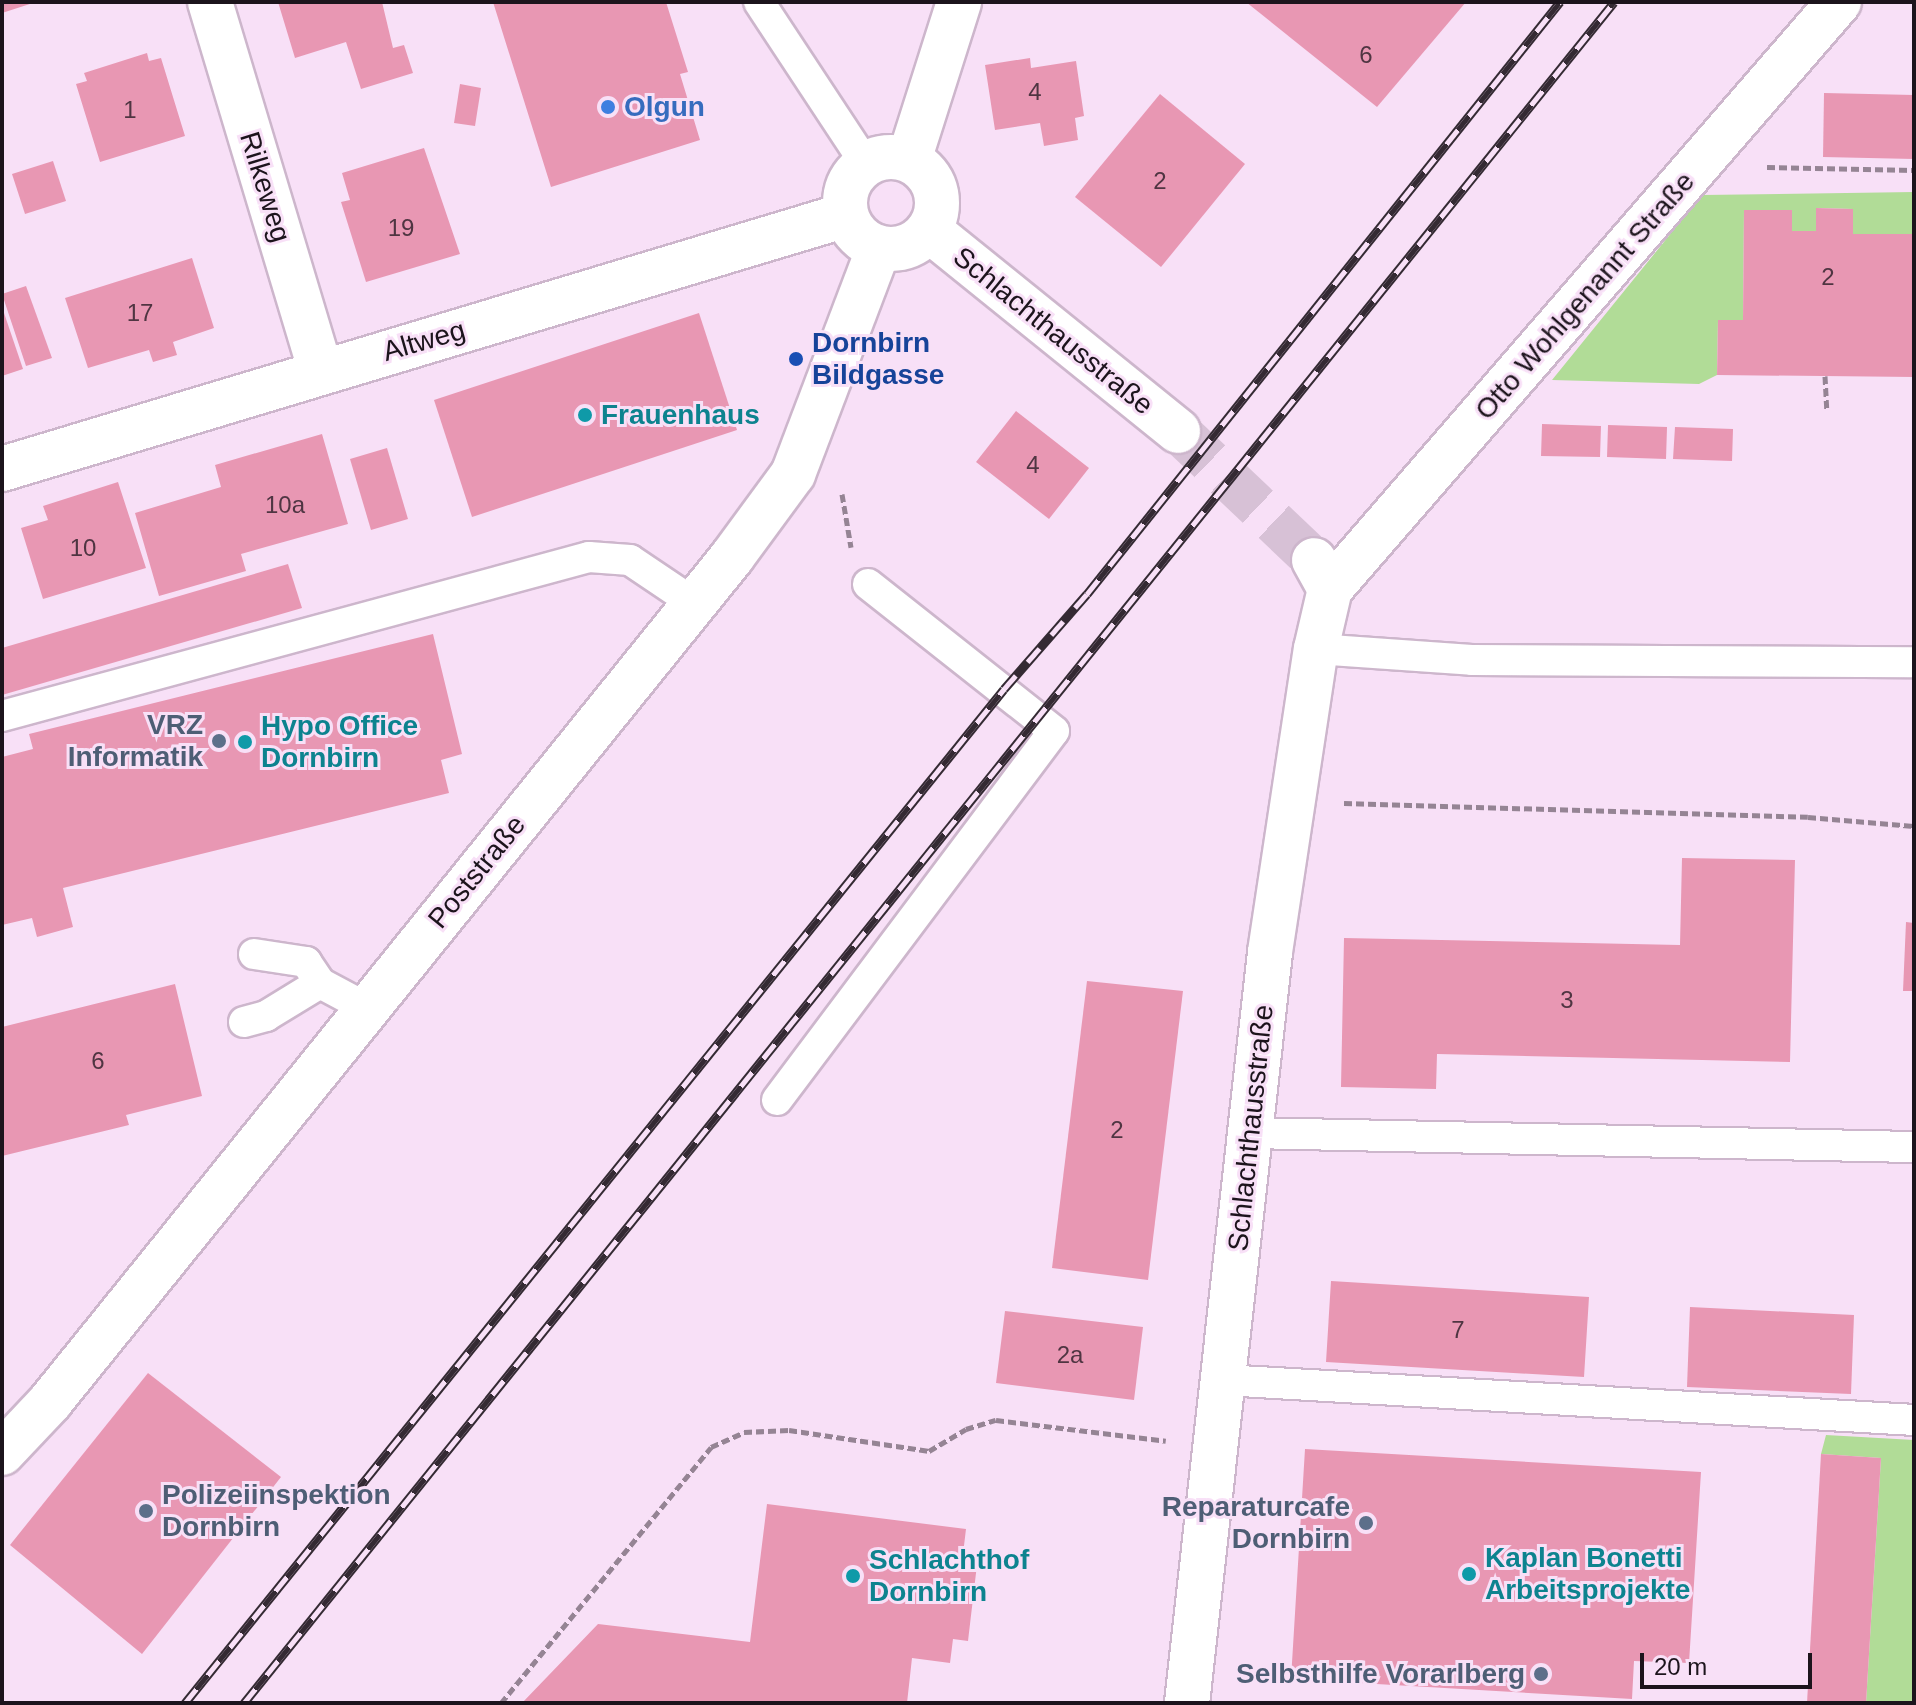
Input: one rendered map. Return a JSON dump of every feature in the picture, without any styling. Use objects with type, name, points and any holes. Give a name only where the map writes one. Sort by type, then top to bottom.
[{"type":"street","name":"Rilkeweg","points":[[210,2],[321,372]]},
{"type":"street","points":[[909,160],[959,2]]},
{"type":"street","name":"Otto Wohlgenannt Straße","points":[[1322,574],[1715,145],[1839,2]]},
{"type":"street","points":[[880,157],[909,160],[930,178],[936,190],[936,218],[929,230],[906,247],[879,248],[858,236],[846,215],[848,186],[866,164],[880,157]]},
{"type":"street","name":"Altweg","points":[[2,469],[846,215]]},
{"type":"street","name":"Schlachthausstraße","points":[[929,230],[1178,431]]},
{"type":"street","name":"Poststraße","points":[[2,1453],[59,1391],[694,603],[793,474],[879,248]]},
{"type":"street","name":"Schlachthausstraße","points":[[1187,1703],[1270,952],[1316,649],[1322,574]]},
{"type":"lane","points":[[759,2],[866,164]]},
{"type":"lane","points":[[2,716],[589,557],[630,560],[694,603]]},
{"type":"lane","points":[[777,1100],[1054,731],[868,584]]},
{"type":"lane","points":[[1316,649],[1472,660],[1914,662]]},
{"type":"lane","points":[[254,954],[306,962],[320,983],[367,1008]]},
{"type":"lane","points":[[244,1022],[266,1016],[320,983]]},
{"type":"lane","points":[[1250,1133],[1914,1147]]},
{"type":"lane","points":[[1223,1380],[1914,1420]]},
{"type":"path","points":[[1715,145],[1738,166],[1914,170]]},
{"type":"path","points":[[1825,376],[1827,410]]},
{"type":"path","points":[[841,481],[846,537],[868,584]]},
{"type":"path","points":[[1340,803],[1808,817],[1914,826]]},
{"type":"path","points":[[501,1703],[711,1447],[744,1432],[789,1430],[929,1451],[966,1429],[996,1420],[1181,1443]]},
{"type":"green space","points":[[1914,192],[1914,234],[1853,234],[1853,209],[1816,208],[1816,231],[1792,231],[1792,210],[1744,210],[1743,320],[1718,320],[1717,375],[1699,384],[1552,380],[1702,195]]},
{"type":"green space","points":[[1826,1435],[1914,1440],[1914,1703],[1866,1703],[1881,1458],[1821,1454]]},
{"type":"building","points":[[2,2],[33,2],[33,3],[2,13]]},
{"type":"building","points":[[278,2],[382,2],[393,48],[404,45],[413,73],[361,89],[346,42],[295,58]]},
{"type":"building","name":"Olgun","points":[[493,2],[666,2],[688,72],[680,74],[700,140],[551,187]]},
{"type":"building","points":[[1246,2],[1466,2],[1377,107]]},
{"type":"building","points":[[147,53],[149,61],[161,58],[185,136],[100,162],[76,84],[87,81],[84,73]]},
{"type":"building","points":[[1030,58],[1031,68],[1076,61],[1084,116],[1075,118],[1078,140],[1044,146],[1040,123],[995,130],[985,65]]},
{"type":"building","points":[[460,84],[481,88],[475,126],[454,123]]},
{"type":"building","points":[[1824,93],[1914,95],[1914,159],[1823,157]]},
{"type":"building","points":[[1160,94],[1245,164],[1161,267],[1075,197]]},
{"type":"building","points":[[424,148],[460,254],[366,282],[341,202],[350,200],[342,173]]},
{"type":"building","points":[[53,161],[66,201],[25,214],[12,174]]},
{"type":"building","points":[[1816,208],[1853,209],[1853,234],[1914,234],[1914,377],[1717,375],[1718,320],[1743,320],[1744,210],[1792,210],[1792,231],[1816,231]]},
{"type":"building","points":[[192,258],[214,328],[173,342],[177,355],[153,362],[149,350],[88,368],[65,298]]},
{"type":"building","points":[[26,286],[52,358],[26,366],[2,294]]},
{"type":"building","points":[[2,307],[23,369],[2,376]]},
{"type":"building","name":"Frauenhaus","points":[[699,313],[737,430],[472,517],[434,400]]},
{"type":"building","points":[[1016,411],[1089,468],[1049,519],[976,462]]},
{"type":"building","points":[[1542,424],[1601,426],[1600,457],[1541,456]]},
{"type":"building","points":[[1608,425],[1667,427],[1666,459],[1607,457]]},
{"type":"building","points":[[1675,427],[1733,429],[1732,461],[1673,459]]},
{"type":"building","points":[[322,434],[348,524],[241,554],[246,571],[159,596],[135,513],[221,487],[215,465]]},
{"type":"building","points":[[387,448],[408,519],[371,530],[350,459]]},
{"type":"building","points":[[118,482],[146,568],[43,599],[21,528],[48,520],[43,506]]},
{"type":"building","points":[[288,564],[302,608],[2,695],[2,648]]},
{"type":"building","name":"Hypo Office Dornbirn","points":[[433,634],[462,754],[441,760],[449,793],[63,888],[73,927],[37,937],[32,918],[2,925],[2,757],[33,749],[29,734]]},
{"type":"building","points":[[1682,858],[1795,860],[1790,1062],[1437,1054],[1436,1089],[1341,1087],[1344,938],[1680,945]]},
{"type":"building","points":[[1906,922],[1914,923],[1914,991],[1903,991]]},
{"type":"building","points":[[1087,981],[1183,991],[1148,1280],[1052,1268]]},
{"type":"building","points":[[175,984],[202,1096],[126,1115],[129,1125],[2,1156],[2,1027]]},
{"type":"building","points":[[1331,1281],[1589,1297],[1584,1377],[1326,1362]]},
{"type":"building","points":[[1690,1307],[1854,1315],[1851,1394],[1687,1387]]},
{"type":"building","points":[[1005,1311],[1143,1327],[1134,1400],[996,1383]]},
{"type":"building","name":"Polizeiinspektion Dornbirn","points":[[148,1373],[281,1477],[142,1654],[10,1545]]},
{"type":"building","name":"Kaplan Bonetti Arbeitsprojekte","points":[[1305,1449],[1701,1472],[1689,1663],[1634,1661],[1632,1699],[1291,1679]]},
{"type":"building","points":[[1821,1454],[1881,1458],[1866,1703],[1807,1703]]},
{"type":"building","name":"Schlachthof Dornbirn","points":[[767,1504],[966,1529],[963,1554],[978,1556],[968,1641],[953,1639],[950,1663],[912,1658],[907,1703],[522,1703],[598,1624],[750,1642]]},
{"type":"tunnel","points":[[1178,431],[1314,560]]},
{"type":"railway","points":[[185,1703],[1004,689],[1087,594],[1560,2]]},
{"type":"railway","points":[[244,1703],[1614,2]]},
{"type":"place","name":"Olgun","points":[[608,107]]},
{"type":"place","name":"Dornbirn Bildgasse","points":[[796,359]]},
{"type":"place","name":"Frauenhaus","points":[[585,415]]},
{"type":"place","name":"VRZ Informatik","points":[[219,741]]},
{"type":"place","name":"Hypo Office Dornbirn","points":[[245,742]]},
{"type":"place","name":"Polizeiinspektion Dornbirn","points":[[146,1511]]},
{"type":"place","name":"Reparaturcafe Dornbirn","points":[[1366,1523]]},
{"type":"place","name":"Kaplan Bonetti Arbeitsprojekte","points":[[1469,1574]]},
{"type":"place","name":"Schlachthof Dornbirn","points":[[853,1576]]},
{"type":"place","name":"Selbsthilfe Vorarlberg","points":[[1541,1674]]}]
